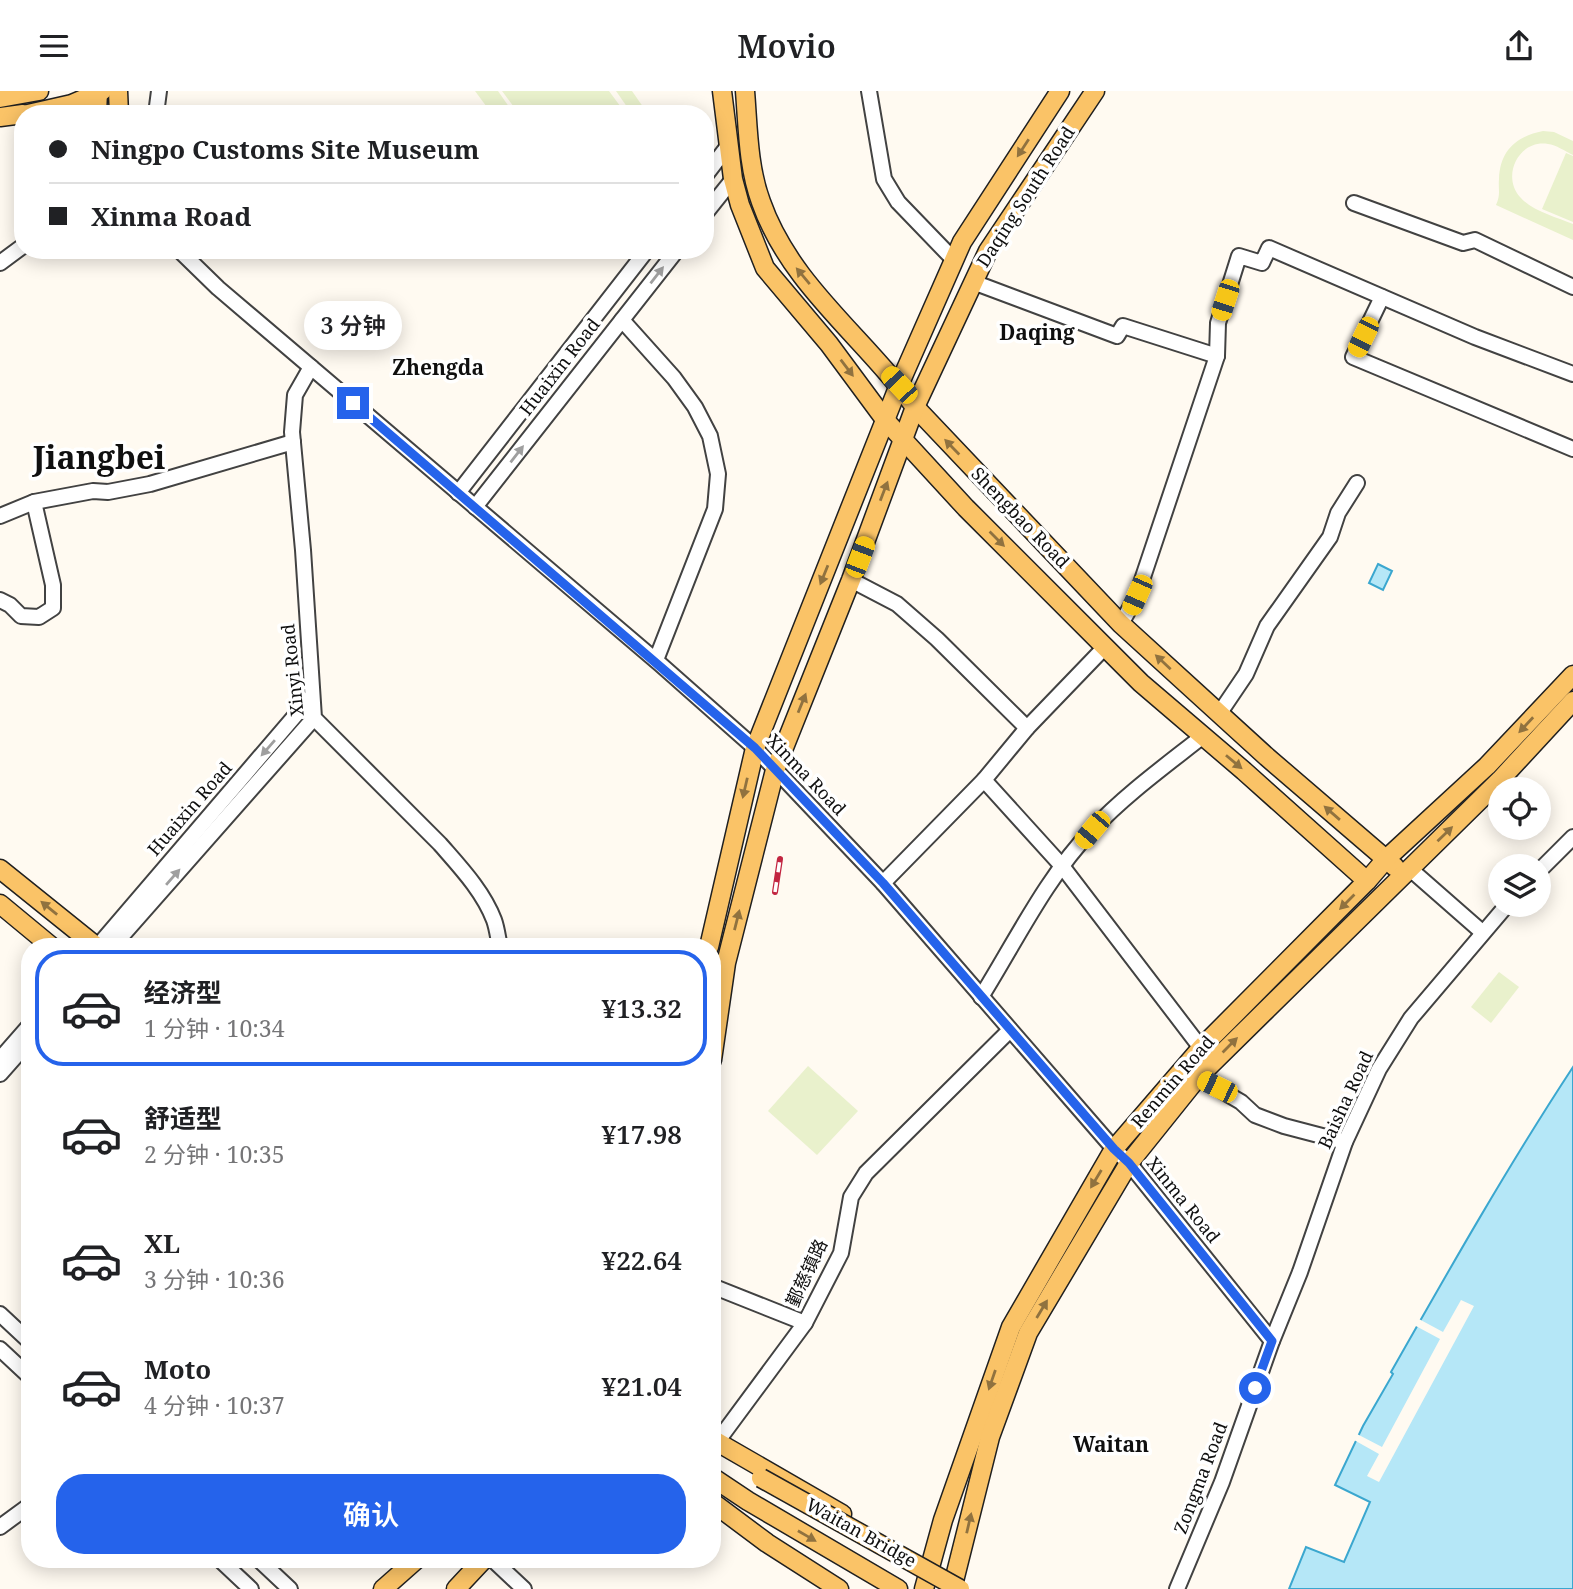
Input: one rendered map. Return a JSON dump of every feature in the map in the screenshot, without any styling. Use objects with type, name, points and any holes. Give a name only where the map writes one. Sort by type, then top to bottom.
[{"type":"main road","points":[[0,98],[39,91]]},
{"type":"main road","name":"Shengbao Road","points":[[722,91],[733,179],[740,205],[765,268],[829,344],[886,421],[966,508],[1141,683],[1367,881]]},
{"type":"main road","name":"Shengbao Road","points":[[745,91],[753,170],[761,203],[788,258],[845,327],[899,385],[915,408],[1121,624],[1219,714],[1386,859],[1406,871]]},
{"type":"main road","name":"Daqing South Road","points":[[711,938],[755,748],[899,385],[962,242],[1060,91]]},
{"type":"main road","points":[[68,105],[99,92]]},
{"type":"main road","name":"Daqing South Road","points":[[721,998],[726,963],[775,771],[851,580],[915,408],[988,251],[1090,93]]},
{"type":"main road","name":"Renmin Road","points":[[923,1589],[943,1520],[1011,1327],[1114,1149],[1201,1048],[1386,859],[1487,766],[1573,675]]},
{"type":"main road","name":"Renmin Road","points":[[956,1586],[990,1437],[1028,1333],[1129,1163],[1198,1077],[1500,780],[1573,701]]},
{"type":"main road","points":[[0,869],[86,938]]},
{"type":"main road","points":[[0,904],[41,938]]},
{"type":"main road","points":[[721,1445],[931,1562]]},
{"type":"main road","name":"Waitan Bridge","points":[[721,1447],[761,1478],[956,1586]]},
{"type":"main road","name":"Waitan Bridge","points":[[721,1482],[748,1501],[898,1589]]},
{"type":"main road","points":[[721,1509],[767,1543],[839,1589]]},
{"type":"main road","points":[[383,1589],[407,1568]]},
{"type":"main road","points":[[456,1589],[476,1568]]},
{"type":"street","points":[[869,91],[884,179],[898,202],[954,260]]},
{"type":"street","points":[[714,164],[728,146]]},
{"type":"street","points":[[714,203],[733,179]]},
{"type":"street","points":[[1354,203],[1463,243],[1475,240],[1573,287]]},
{"type":"street","points":[[1121,624],[1137,595],[1217,356],[1217,323],[1239,256],[1262,263],[1269,248],[1475,337],[1573,374]]},
{"type":"street","name":"Xinma Road","points":[[187,259],[755,748],[883,883],[1129,1163],[1272,1341]]},
{"type":"street","name":"Huaixin Road","points":[[458,493],[640,259]]},
{"type":"street","name":"Huaixin Road","points":[[475,507],[670,259]]},
{"type":"street","points":[[973,282],[1117,337],[1123,326],[1217,356]]},
{"type":"street","points":[[1382,297],[1353,357],[1573,449]]},
{"type":"street","points":[[622,320],[674,378],[695,407],[710,436],[718,474],[715,509],[656,660]]},
{"type":"street","name":"Xinyi Road","points":[[311,367],[295,395],[292,407],[314,718],[459,866],[480,893],[495,921],[498,938]]},
{"type":"street","points":[[0,516],[34,502],[150,484],[293,442]]},
{"type":"street","points":[[1219,714],[1246,674],[1267,626],[1330,537],[1338,513],[1357,483]]},
{"type":"street","points":[[0,600],[21,616],[39,617],[52,608],[52,585],[34,502]]},
{"type":"street","points":[[851,580],[897,604],[937,639],[1027,728]]},
{"type":"street","points":[[883,883],[984,780],[1027,728],[1105,647]]},
{"type":"street","name":"Huaixin Road","points":[[105,938],[312,696]]},
{"type":"street","name":"Huaixin Road","points":[[120,938],[314,718]]},
{"type":"street","points":[[981,997],[1062,866],[1092,830],[1143,783],[1203,736]]},
{"type":"street","points":[[984,780],[1062,866],[1201,1048]]},
{"type":"street","points":[[1551,859],[1573,837]]},
{"type":"street","points":[[1406,871],[1482,932]]},
{"type":"street","name":"Baisha Road","points":[[1272,1341],[1300,1272],[1345,1142],[1379,1069],[1411,1018],[1496,917]]},
{"type":"street","name":"鄞慈镇路","points":[[721,1432],[805,1323],[841,1253],[851,1197],[866,1173],[1010,1030]]},
{"type":"street","points":[[0,1059],[21,1035]]},
{"type":"street","points":[[0,1074],[21,1050]]},
{"type":"street","points":[[1198,1077],[1241,1102],[1255,1115],[1284,1126],[1345,1142]]},
{"type":"street","points":[[721,1290],[805,1323]]},
{"type":"street","points":[[0,1314],[21,1334]]},
{"type":"street","name":"Zongma Road","points":[[1177,1589],[1222,1482],[1272,1341]]},
{"type":"street","points":[[0,1349],[21,1369]]},
{"type":"street","points":[[0,1527],[21,1512]]},
{"type":"street","points":[[229,1568],[251,1589]]},
{"type":"street","points":[[268,1568],[290,1589]]},
{"type":"street","points":[[502,1568],[524,1589]]},
{"type":"street","points":[[956,1586],[972,1589]]},
{"type":"green space","points":[[475,91],[498,91],[508,105],[485,105]]},
{"type":"green space","points":[[502,91],[609,91],[619,105],[512,105]]},
{"type":"green space","points":[[616,91],[632,91],[642,105],[626,105]]},
{"type":"green space","points":[[1543,131],[1554,132],[1573,141],[1573,155],[1548,144],[1529,147],[1516,161],[1512,179],[1525,202],[1573,224],[1573,240],[1496,205],[1500,169],[1507,152],[1518,141]]},
{"type":"green space","points":[[1566,153],[1573,156],[1573,222],[1542,209]]},
{"type":"green space","points":[[1499,972],[1519,987],[1491,1023],[1471,1007]]},
{"type":"green space","points":[[808,1066],[858,1111],[817,1155],[768,1111]]},
{"type":"water","points":[[1378,564],[1392,571],[1383,590],[1369,583]]},
{"type":"water","points":[[1573,1067],[1573,1589],[1289,1589],[1306,1547],[1344,1562],[1370,1502],[1335,1485],[1413,1333],[1502,1180]]},
{"type":"pier","points":[[1461,1300],[1474,1306],[1379,1482],[1367,1476],[1379,1454],[1354,1440],[1357,1434],[1382,1447],[1440,1339],[1414,1325],[1417,1318],[1443,1332]]},
{"type":"railway","points":[[775,892],[780,859]]},
{"type":"district","name":"Daqing","points":[[1037,333]]},
{"type":"district","name":"Zhengda","points":[[438,368]]},
{"type":"district","name":"Jiangbei","points":[[99,458]]},
{"type":"district","name":"Waitan","points":[[1111,1445]]},
{"type":"route","points":[[353,403],[755,748],[883,883],[1129,1163],[1272,1341],[1255,1388]]}]
